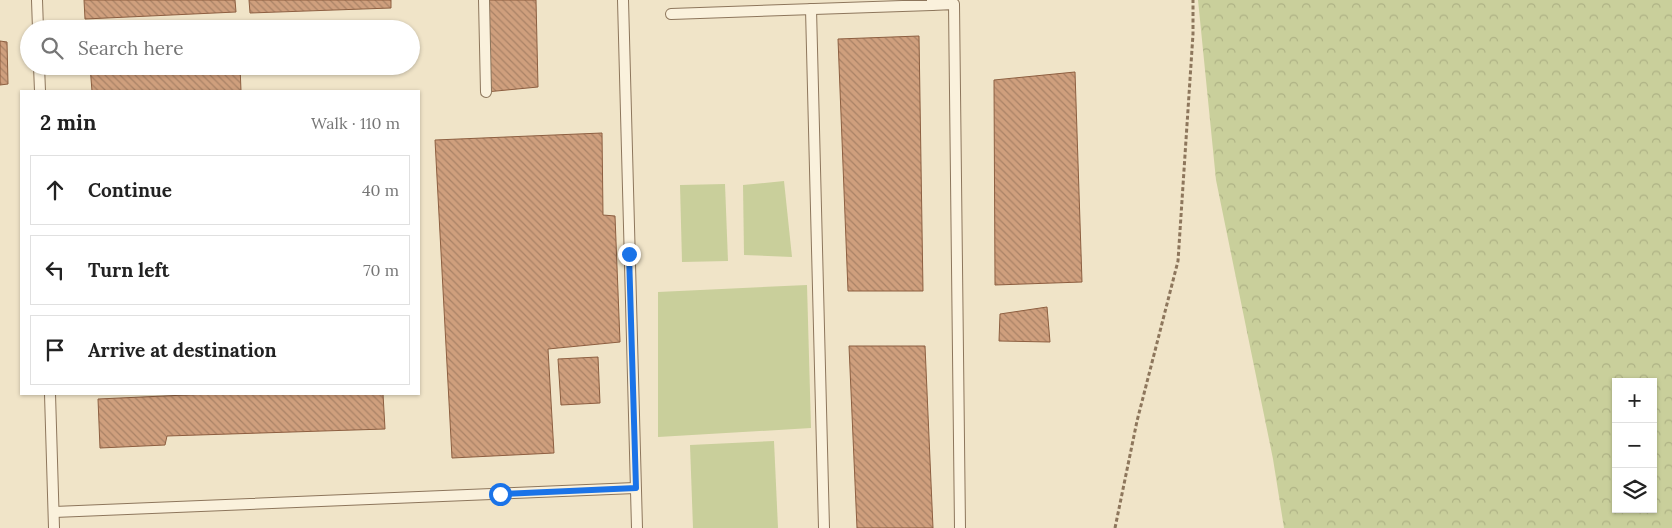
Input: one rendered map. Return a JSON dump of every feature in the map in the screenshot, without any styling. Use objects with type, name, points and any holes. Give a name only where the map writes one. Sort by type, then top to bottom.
[{"type":"lane","points":[[37,0],[38,20]]},
{"type":"lane","points":[[484,0],[486,92]]},
{"type":"lane","points":[[623,0],[636,528]]},
{"type":"lane","points":[[671,14],[932,2],[954,4],[960,528]]},
{"type":"lane","points":[[811,9],[824,528]]},
{"type":"lane","points":[[39,75],[40,90]]},
{"type":"lane","points":[[50,395],[54,528]]},
{"type":"lane","points":[[54,512],[636,488]]},
{"type":"path","points":[[1115,528],[1137,421],[1178,261],[1194,34],[1193,0]]},
{"type":"green space","points":[[1198,0],[1672,0],[1672,528],[1284,528],[1273,459],[1216,180]]},
{"type":"green space","points":[[784,181],[792,257],[744,255],[743,185]]},
{"type":"green space","points":[[725,184],[728,261],[682,262],[680,185]]},
{"type":"green space","points":[[807,285],[811,428],[658,437],[658,292]]},
{"type":"green space","points":[[774,441],[778,528],[693,528],[690,445]]},
{"type":"building","points":[[84,0],[235,0],[236,12],[85,19]]},
{"type":"building","points":[[249,0],[391,0],[391,8],[250,13]]},
{"type":"building","points":[[484,0],[536,0],[538,87],[486,92]]},
{"type":"building","points":[[919,36],[923,291],[848,291],[838,39]]},
{"type":"building","points":[[0,41],[7,42],[8,84],[0,85]]},
{"type":"building","points":[[1075,72],[1082,282],[995,285],[994,80]]},
{"type":"building","points":[[91,75],[240,75],[241,90],[92,90]]},
{"type":"building","points":[[602,133],[603,215],[615,216],[620,342],[548,349],[554,453],[452,458],[435,140]]},
{"type":"building","points":[[1047,307],[1050,342],[999,341],[1000,314]]},
{"type":"building","points":[[849,346],[925,346],[933,528],[857,528]]},
{"type":"building","points":[[598,357],[600,403],[561,405],[558,359]]},
{"type":"building","points":[[186,395],[383,395],[385,429],[167,436],[165,445],[100,448],[98,399]]},
{"type":"route","points":[[500,494],[636,488],[629,254]]}]
